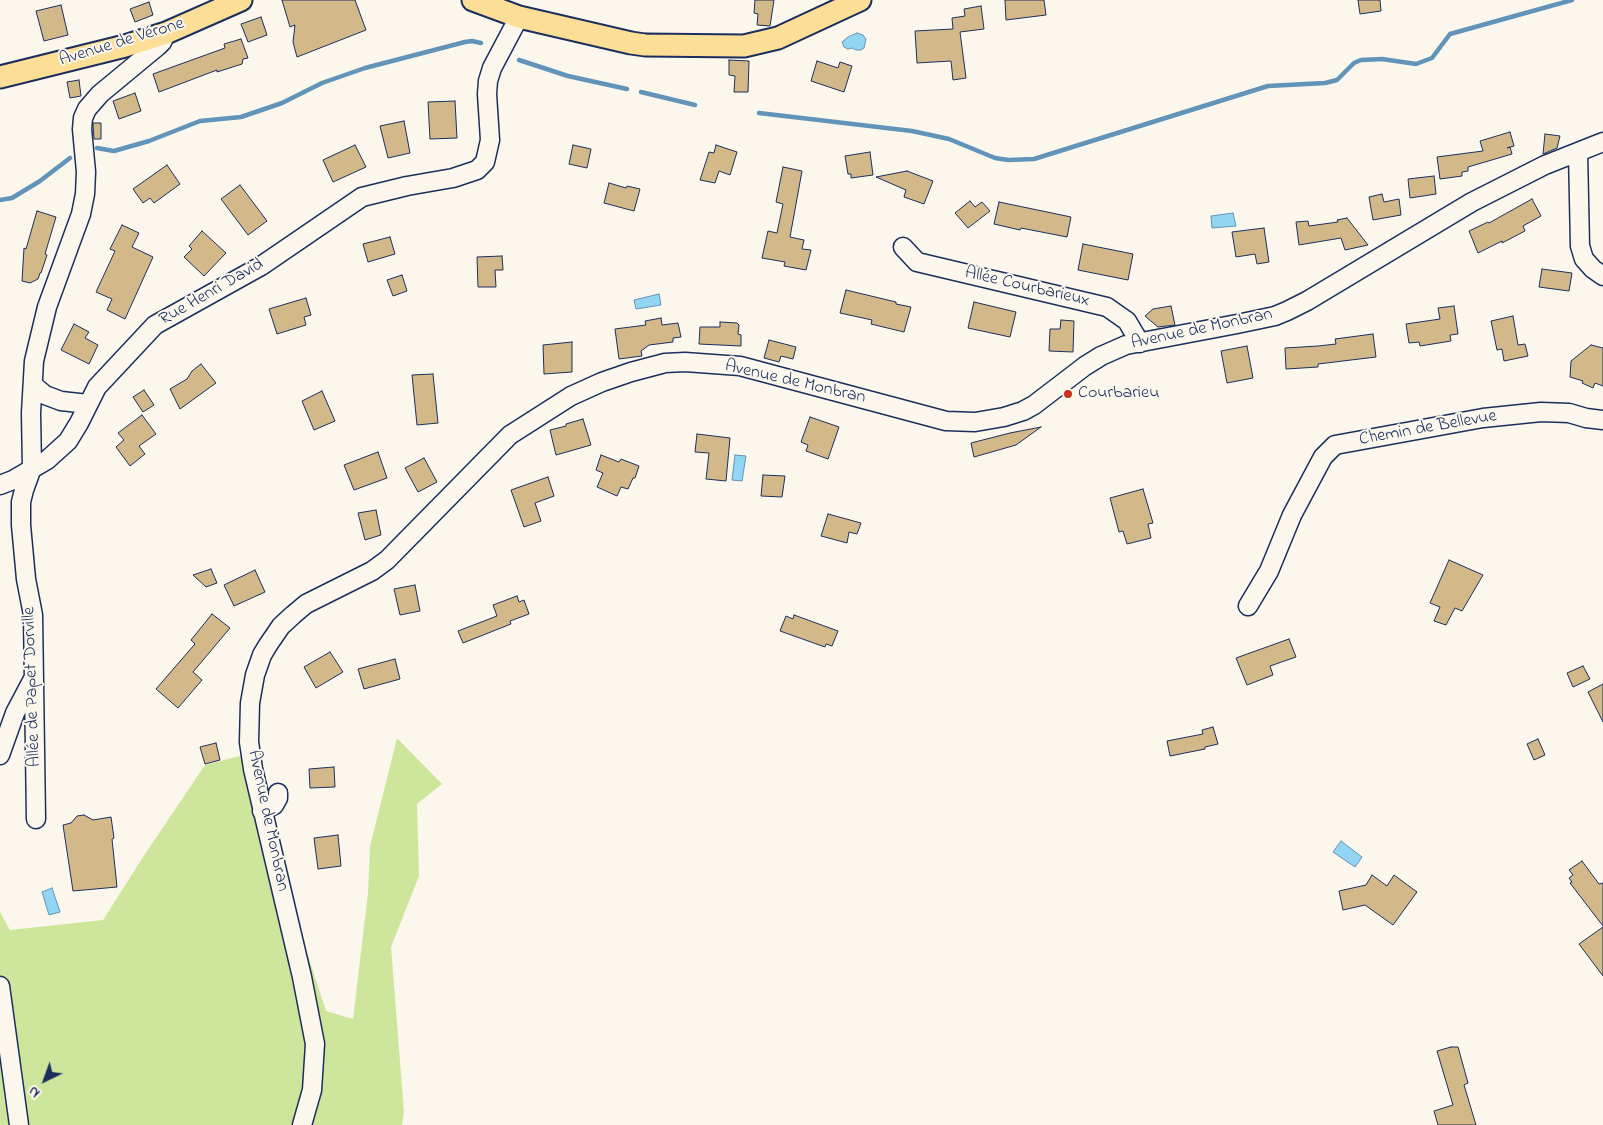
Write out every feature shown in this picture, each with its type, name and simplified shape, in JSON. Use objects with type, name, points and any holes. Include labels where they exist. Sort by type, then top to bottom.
[{"type":"main road","name":"Avenue de Vérone","points":[[0,77],[125,46],[166,33],[241,0]]},
{"type":"main road","points":[[473,0],[519,17],[631,43],[645,45],[744,46],[778,38],[860,0]]},
{"type":"street","name":"Rue Henri David","points":[[0,485],[13,480],[47,460],[68,441],[97,386],[155,325],[261,266],[362,197],[407,186],[453,178],[477,170],[485,162],[490,140],[488,81],[492,68],[519,17]]},
{"type":"street","points":[[32,468],[31,413],[34,361],[47,308],[81,214],[86,187],[83,118],[87,109],[100,94],[158,46],[166,33]]},
{"type":"street","name":"Avenue de Monbran","points":[[302,1125],[312,1090],[314,1031],[253,770],[249,742],[250,703],[255,675],[262,655],[281,626],[306,604],[372,571],[387,560],[510,435],[571,396],[602,382],[665,363],[685,362],[740,366],[946,421],[975,422],[1004,418],[1023,411],[1043,399],[1084,366],[1126,345],[1275,316],[1287,311],[1307,301],[1472,202],[1529,173],[1603,142]]},
{"type":"street","points":[[1578,152],[1580,246],[1584,259],[1603,276]]},
{"type":"street","name":"Allée Courbarieux","points":[[903,247],[917,262],[1107,307],[1127,320],[1140,342]]},
{"type":"street","points":[[33,385],[45,395],[61,401],[88,404]]},
{"type":"street","name":"Chemin de Bellevue","points":[[1248,606],[1269,572],[1292,515],[1324,457],[1335,445],[1483,418],[1541,412],[1569,413],[1603,420]]},
{"type":"street","name":"Allée de Papet Dorville","points":[[32,468],[21,502],[21,525],[26,579],[33,615],[36,819]]},
{"type":"street","points":[[0,755],[15,713],[34,676]]},
{"type":"street","points":[[262,811],[274,804],[278,798],[278,793]]},
{"type":"street","points":[[0,986],[19,1125]]},
{"type":"green space","points":[[397,738],[442,784],[417,804],[419,876],[391,947],[404,1112],[402,1125],[0,1125],[0,912],[10,930],[103,920],[205,765],[243,755],[326,1011],[353,1019],[368,893],[370,846]]},
{"type":"water","points":[[857,33],[863,35],[866,39],[864,48],[856,50],[844,47],[842,42]]},
{"type":"water","points":[[1233,213],[1236,226],[1212,228],[1211,216]]},
{"type":"water","points":[[659,294],[661,305],[636,309],[634,300]]},
{"type":"water","points":[[735,455],[746,456],[742,481],[732,480]]},
{"type":"water","points":[[1341,841],[1362,857],[1355,867],[1333,852]]},
{"type":"water","points":[[52,888],[60,912],[49,915],[42,892]]},
{"type":"building","points":[[282,0],[355,0],[366,30],[297,57],[293,42],[295,25],[290,27]]},
{"type":"building","points":[[755,0],[774,0],[770,26],[757,25],[758,14],[754,13]]},
{"type":"building","points":[[1005,0],[1044,0],[1046,15],[1006,20]]},
{"type":"building","points":[[1358,0],[1380,0],[1381,11],[1360,14]]},
{"type":"building","points":[[149,2],[153,15],[135,22],[130,9]]},
{"type":"building","points":[[61,5],[68,35],[44,41],[36,11]]},
{"type":"building","points":[[981,6],[984,29],[960,32],[966,78],[953,80],[951,61],[917,63],[915,31],[953,29],[952,18],[965,16],[964,9]]},
{"type":"building","points":[[261,17],[267,35],[248,42],[241,24]]},
{"type":"building","points":[[241,39],[248,58],[243,59],[242,64],[217,72],[217,70],[159,92],[153,74],[225,48],[224,44]]},
{"type":"building","points":[[729,60],[749,61],[748,92],[734,92],[735,76],[729,75]]},
{"type":"building","points":[[817,61],[838,68],[840,62],[852,66],[844,92],[811,81]]},
{"type":"building","points":[[79,80],[81,96],[70,98],[67,82]]},
{"type":"building","points":[[135,93],[141,111],[119,119],[113,101]]},
{"type":"building","points":[[455,101],[457,138],[430,139],[428,102]]},
{"type":"building","points":[[404,121],[410,153],[388,158],[380,126]]},
{"type":"building","points":[[93,123],[101,123],[101,139],[94,139]]},
{"type":"building","points":[[1510,132],[1514,146],[1510,147],[1512,154],[1468,167],[1468,171],[1462,172],[1462,176],[1440,179],[1437,157],[1483,151],[1480,141]]},
{"type":"building","points":[[1545,134],[1560,136],[1557,148],[1543,154]]},
{"type":"building","points":[[355,145],[366,167],[333,182],[323,160]]},
{"type":"building","points":[[573,145],[591,149],[587,168],[569,164]]},
{"type":"building","points":[[716,145],[737,152],[730,175],[719,171],[715,183],[700,180],[709,152],[714,153]]},
{"type":"building","points":[[870,152],[873,175],[851,178],[851,174],[848,174],[845,156]]},
{"type":"building","points":[[167,165],[180,184],[154,203],[150,198],[143,203],[133,189]]},
{"type":"building","points":[[783,167],[802,171],[790,237],[804,240],[802,249],[811,250],[806,270],[784,266],[785,262],[762,258],[768,231],[777,233],[783,204],[776,202]]},
{"type":"building","points":[[907,171],[933,181],[924,204],[904,197],[906,190],[876,177]]},
{"type":"building","points":[[1434,176],[1436,194],[1410,198],[1408,179]]},
{"type":"building","points":[[609,183],[626,188],[627,186],[640,189],[634,211],[604,203]]},
{"type":"building","points":[[240,185],[267,221],[248,235],[221,199]]},
{"type":"building","points":[[1382,194],[1384,202],[1399,199],[1401,215],[1373,220],[1369,197]]},
{"type":"building","points":[[1532,199],[1541,216],[1523,226],[1525,231],[1478,253],[1469,231],[1489,223]]},
{"type":"building","points":[[970,201],[975,207],[982,202],[990,211],[968,228],[955,213]]},
{"type":"building","points":[[999,202],[1071,217],[1067,237],[994,224]]},
{"type":"building","points":[[37,211],[56,217],[41,273],[38,279],[30,283],[22,281],[24,248],[26,249]]},
{"type":"building","points":[[1347,218],[1368,245],[1345,250],[1341,238],[1299,245],[1296,222],[1308,221],[1309,226],[1338,222],[1337,220]]},
{"type":"building","points":[[122,225],[139,233],[132,247],[153,257],[125,319],[107,310],[112,299],[96,292],[115,251],[110,249]]},
{"type":"building","points":[[1264,228],[1269,262],[1257,264],[1255,254],[1236,257],[1232,232]]},
{"type":"building","points":[[202,231],[226,253],[204,276],[184,257],[192,249],[189,246]]},
{"type":"building","points":[[390,237],[395,254],[368,262],[363,244]]},
{"type":"building","points":[[1083,244],[1133,254],[1128,280],[1078,270]]},
{"type":"building","points":[[502,256],[503,270],[495,270],[496,287],[478,287],[477,257]]},
{"type":"building","points":[[1542,269],[1572,273],[1569,291],[1539,287]]},
{"type":"building","points":[[402,275],[407,291],[393,296],[387,280]]},
{"type":"building","points":[[846,290],[911,307],[904,332],[871,324],[872,320],[840,313]]},
{"type":"building","points":[[306,298],[311,315],[304,317],[306,325],[277,334],[269,309]]},
{"type":"building","points":[[974,302],[1016,312],[1010,337],[968,328]]},
{"type":"building","points":[[1171,306],[1175,325],[1158,327],[1145,316],[1153,309]]},
{"type":"building","points":[[1454,306],[1458,334],[1450,335],[1451,341],[1420,346],[1419,342],[1409,343],[1406,324],[1440,319],[1438,308]]},
{"type":"building","points":[[1513,316],[1518,345],[1525,344],[1528,356],[1504,361],[1502,349],[1497,350],[1491,321]]},
{"type":"building","points":[[661,318],[662,325],[678,323],[681,337],[673,338],[673,342],[649,345],[641,351],[642,356],[619,359],[615,329],[646,325],[645,321]]},
{"type":"building","points":[[1061,320],[1074,321],[1073,352],[1049,351],[1050,329],[1060,329]]},
{"type":"building","points":[[720,322],[737,323],[739,325],[738,334],[741,335],[741,346],[699,344],[700,327],[720,327]]},
{"type":"building","points":[[74,324],[89,332],[85,338],[98,345],[89,364],[61,350]]},
{"type":"building","points":[[1373,334],[1376,357],[1318,364],[1318,367],[1286,369],[1285,348],[1336,344],[1335,339]]},
{"type":"building","points":[[769,340],[796,347],[793,359],[781,356],[779,362],[764,358]]},
{"type":"building","points":[[572,342],[572,372],[544,374],[543,345]]},
{"type":"building","points":[[1591,345],[1603,348],[1603,386],[1595,383],[1593,388],[1582,383],[1583,381],[1570,377],[1571,361]]},
{"type":"building","points":[[1247,346],[1253,378],[1227,383],[1221,351]]},
{"type":"building","points":[[201,364],[216,383],[180,409],[170,389],[187,379],[192,371]]},
{"type":"building","points":[[433,374],[438,423],[417,425],[412,375]]},
{"type":"building","points":[[144,390],[154,405],[143,412],[133,397]]},
{"type":"building","points":[[322,391],[335,421],[314,430],[302,401]]},
{"type":"building","points":[[142,415],[156,434],[139,446],[145,454],[130,466],[116,447],[124,440],[118,433]]},
{"type":"building","points":[[810,417],[839,427],[828,459],[806,451],[808,445],[801,442]]},
{"type":"building","points":[[583,419],[591,445],[556,455],[550,430]]},
{"type":"building","points":[[1041,427],[1016,445],[974,457],[971,443]]},
{"type":"building","points":[[697,434],[730,438],[726,481],[706,479],[709,453],[695,452]]},
{"type":"building","points":[[378,452],[387,478],[354,490],[344,465]]},
{"type":"building","points":[[601,455],[619,462],[621,459],[639,466],[635,478],[633,478],[628,489],[621,487],[617,496],[597,487],[603,473],[596,470]]},
{"type":"building","points":[[424,458],[437,482],[418,492],[405,468]]},
{"type":"building","points":[[763,475],[785,476],[782,497],[761,496]]},
{"type":"building","points":[[548,477],[554,496],[535,503],[541,521],[524,527],[511,490]]},
{"type":"building","points":[[1143,489],[1153,523],[1148,524],[1151,538],[1127,544],[1123,531],[1119,532],[1110,498]]},
{"type":"building","points":[[376,510],[381,535],[365,540],[358,513]]},
{"type":"building","points":[[828,514],[861,523],[857,534],[849,532],[847,543],[821,536]]},
{"type":"building","points":[[1449,560],[1483,575],[1462,611],[1455,608],[1446,625],[1434,621],[1440,607],[1430,603]]},
{"type":"building","points":[[211,569],[217,583],[206,587],[193,575]]},
{"type":"building","points":[[255,570],[265,592],[234,606],[224,585]]},
{"type":"building","points":[[415,585],[420,611],[400,615],[394,589]]},
{"type":"building","points":[[517,596],[519,602],[524,600],[529,614],[510,621],[511,624],[463,643],[458,631],[497,616],[493,605]]},
{"type":"building","points":[[212,614],[230,628],[193,672],[202,680],[178,708],[156,689],[195,644],[191,640]]},
{"type":"building","points":[[794,615],[838,631],[832,646],[826,644],[825,647],[780,631],[786,616],[793,619]]},
{"type":"building","points":[[1289,639],[1296,657],[1270,666],[1273,675],[1247,685],[1236,658]]},
{"type":"building","points":[[330,652],[343,672],[316,688],[304,667]]},
{"type":"building","points":[[395,659],[400,679],[364,689],[358,669]]},
{"type":"building","points":[[1583,666],[1590,679],[1573,687],[1567,673]]},
{"type":"building","points":[[1603,684],[1603,722],[1588,692]]},
{"type":"building","points":[[1213,727],[1218,744],[1205,747],[1205,749],[1170,756],[1167,741],[1203,734],[1202,730]]},
{"type":"building","points":[[1538,739],[1545,755],[1534,760],[1527,744]]},
{"type":"building","points":[[216,743],[220,760],[205,764],[200,747]]},
{"type":"building","points":[[334,767],[335,787],[310,788],[309,769]]},
{"type":"building","points":[[84,815],[93,820],[111,817],[117,887],[73,891],[63,825],[71,823],[77,816]]},
{"type":"building","points":[[338,835],[341,866],[318,869],[314,838]]},
{"type":"building","points":[[1582,861],[1599,884],[1603,883],[1603,926],[1570,883],[1572,882],[1569,878],[1573,875],[1569,870]]},
{"type":"building","points":[[1372,875],[1387,886],[1394,875],[1417,892],[1393,925],[1365,905],[1343,910],[1339,891],[1366,885]]},
{"type":"building","points":[[1603,927],[1603,976],[1579,944]]},
{"type":"building","points":[[1458,1047],[1468,1083],[1464,1085],[1476,1125],[1438,1125],[1434,1111],[1453,1105],[1437,1051]]},
{"type":"waterway","points":[[759,113],[912,131],[949,139],[995,158],[1008,160],[1034,159],[1268,86],[1325,83],[1337,80],[1354,63],[1361,60],[1382,59],[1416,64],[1432,58],[1450,34],[1572,0]]},
{"type":"waterway","points":[[97,148],[114,151],[149,141],[200,121],[241,117],[282,103],[322,83],[365,68],[465,42],[481,43]]},
{"type":"waterway","points":[[519,60],[568,76],[627,89]]},
{"type":"waterway","points":[[641,92],[695,105]]},
{"type":"waterway","points":[[0,200],[12,198],[40,181],[70,158]]},
{"type":"place","name":"Courbarieu","points":[[1068,394]]}]
